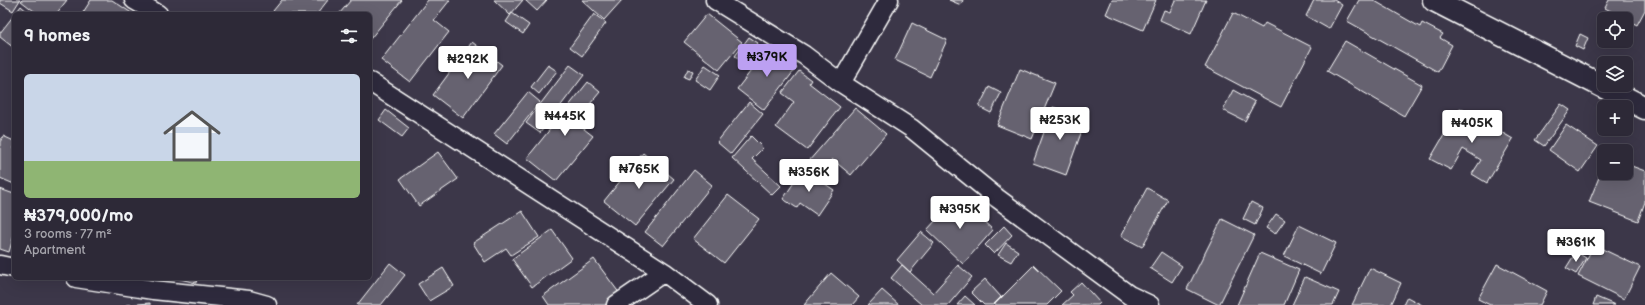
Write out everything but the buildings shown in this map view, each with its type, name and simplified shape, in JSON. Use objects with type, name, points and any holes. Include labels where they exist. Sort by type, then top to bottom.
[{"type":"main road","points":[[1434,0],[1645,108]]},
{"type":"street","points":[[134,0],[155,12]]},
{"type":"street","points":[[715,0],[804,55],[842,83],[911,128],[997,198],[1129,295],[1150,305]]},
{"type":"street","points":[[842,83],[889,0]]},
{"type":"street","points":[[372,83],[664,272],[708,305]]},
{"type":"street","points":[[0,265],[12,268]]},
{"type":"street","points":[[616,305],[664,272]]},
{"type":"street","points":[[89,280],[153,290],[249,300],[267,305]]}]
